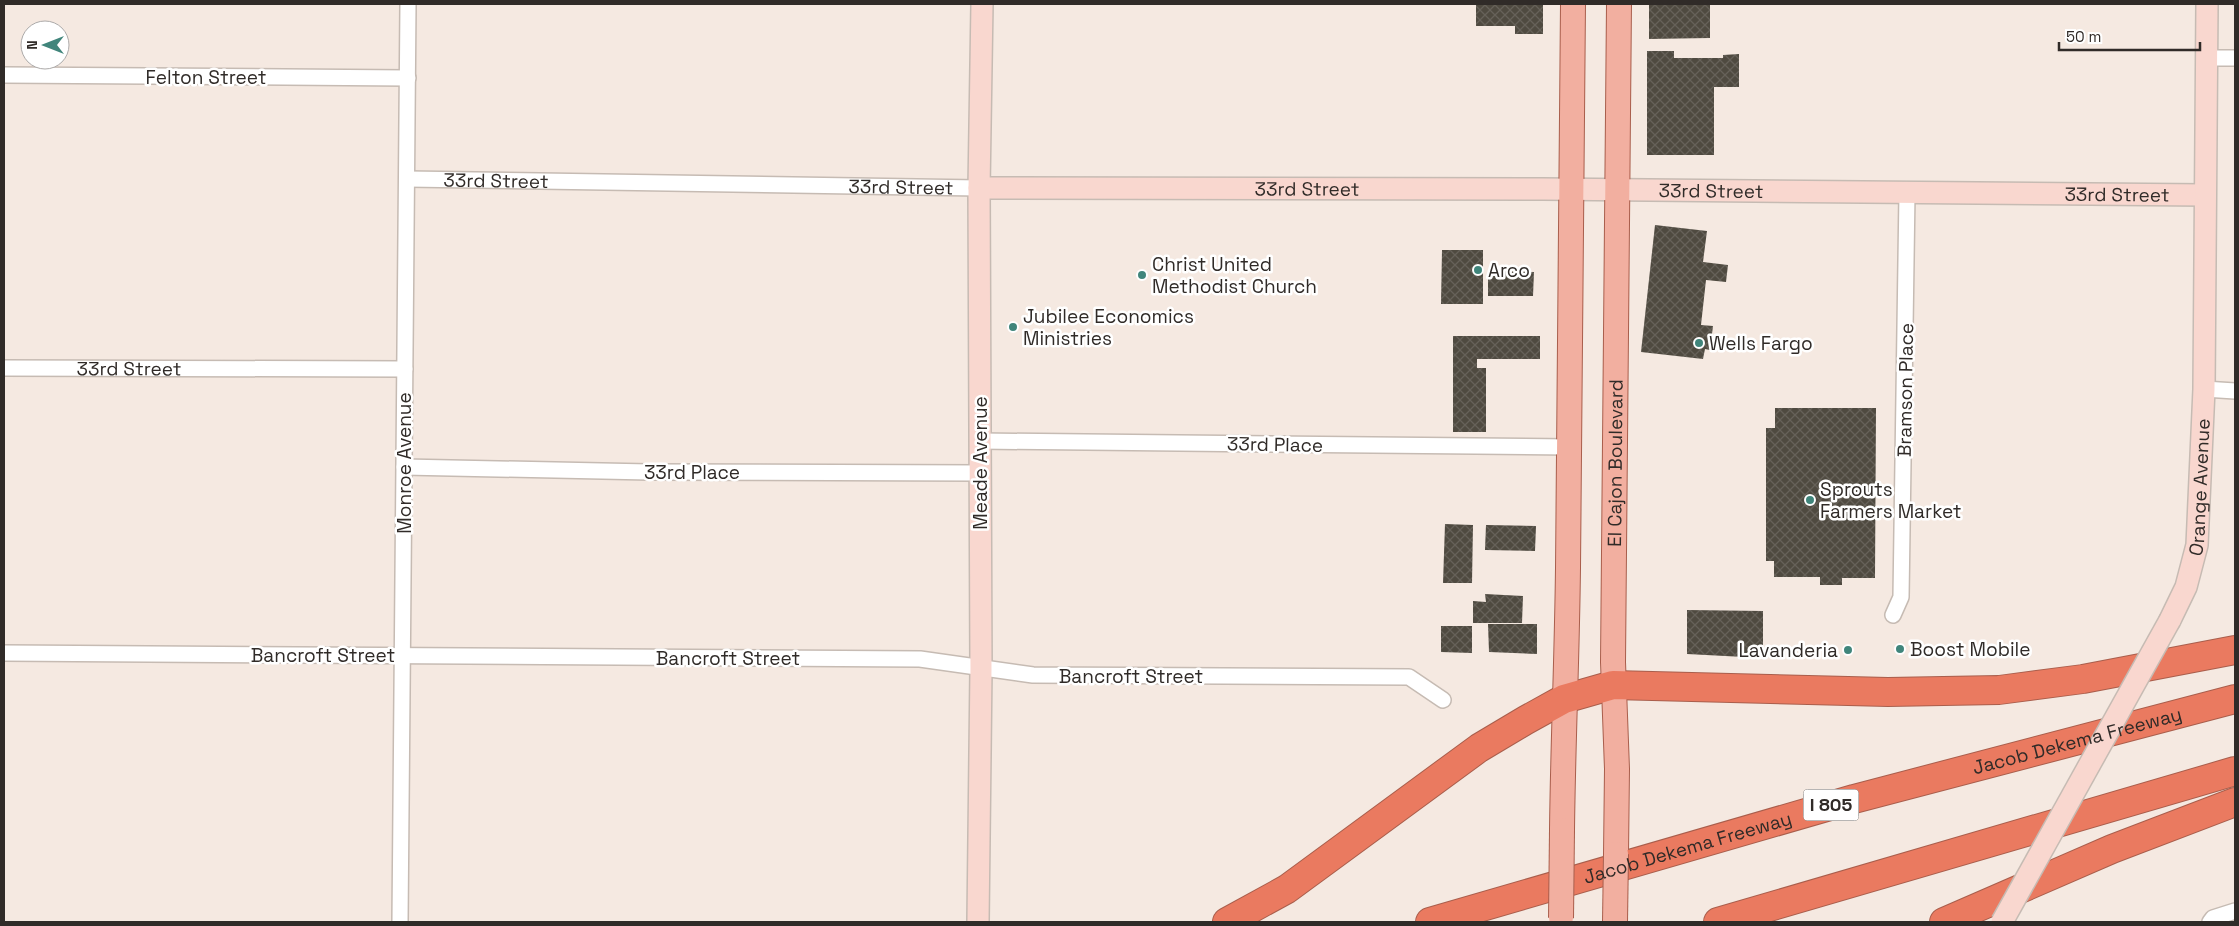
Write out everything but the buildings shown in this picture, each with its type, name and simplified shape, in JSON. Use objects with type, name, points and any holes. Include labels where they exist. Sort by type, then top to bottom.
[{"type":"highway","points":[[1227,922],[1287,888],[1480,748],[1564,699],[1613,685],[1888,692],[1999,690],[2083,679],[2235,650]]},
{"type":"highway","name":"Jacob Dekema Freeway","points":[[1430,922],[1854,799],[2235,699]]},
{"type":"highway","points":[[1718,922],[2235,771]]},
{"type":"highway","points":[[1944,922],[2112,849],[2235,802]]},
{"type":"main road","points":[[1561,922],[1570,447],[1573,4]]},
{"type":"main road","name":"El Cajon Boulevard","points":[[1614,922],[1616,728],[1613,685],[1619,4]]},
{"type":"street","name":"Monroe Avenue","points":[[400,922],[408,4]]},
{"type":"street","name":"Meade Avenue","points":[[978,922],[981,669],[979,188],[982,4]]},
{"type":"street","name":"Orange Avenue","points":[[2002,922],[2170,620],[2186,586],[2197,545],[2204,389],[2207,4]]},
{"type":"street","points":[[2206,58],[2235,58]]},
{"type":"street","name":"Felton Street","points":[[4,75],[408,78]]},
{"type":"street","name":"33rd Street","points":[[407,179],[979,188],[1617,190],[2205,195]]},
{"type":"street","name":"Bramson Place","points":[[1893,615],[1902,597],[1908,193]]},
{"type":"street","name":"33rd Street","points":[[4,368],[405,369]]},
{"type":"street","points":[[2204,389],[2235,390]]},
{"type":"street","name":"33rd Place","points":[[980,441],[1570,447]]},
{"type":"street","name":"33rd Place","points":[[404,467],[659,472],[980,473]]},
{"type":"street","name":"Bancroft Street","points":[[4,653],[920,659],[1033,675],[1409,677],[1443,700]]},
{"type":"street","points":[[2210,922],[2212,918],[2235,911]]},
{"type":"place","name":"Arco","points":[[1478,270]]},
{"type":"place","name":"Christ United Methodist Church","points":[[1142,275]]},
{"type":"place","name":"Jubilee Economics Ministries","points":[[1013,327]]},
{"type":"place","name":"Wells Fargo","points":[[1699,343]]},
{"type":"place","name":"Sprouts Farmers Market","points":[[1810,500]]},
{"type":"place","name":"Boost Mobile","points":[[1900,649]]},
{"type":"place","name":"Lavanderia","points":[[1848,650]]}]
